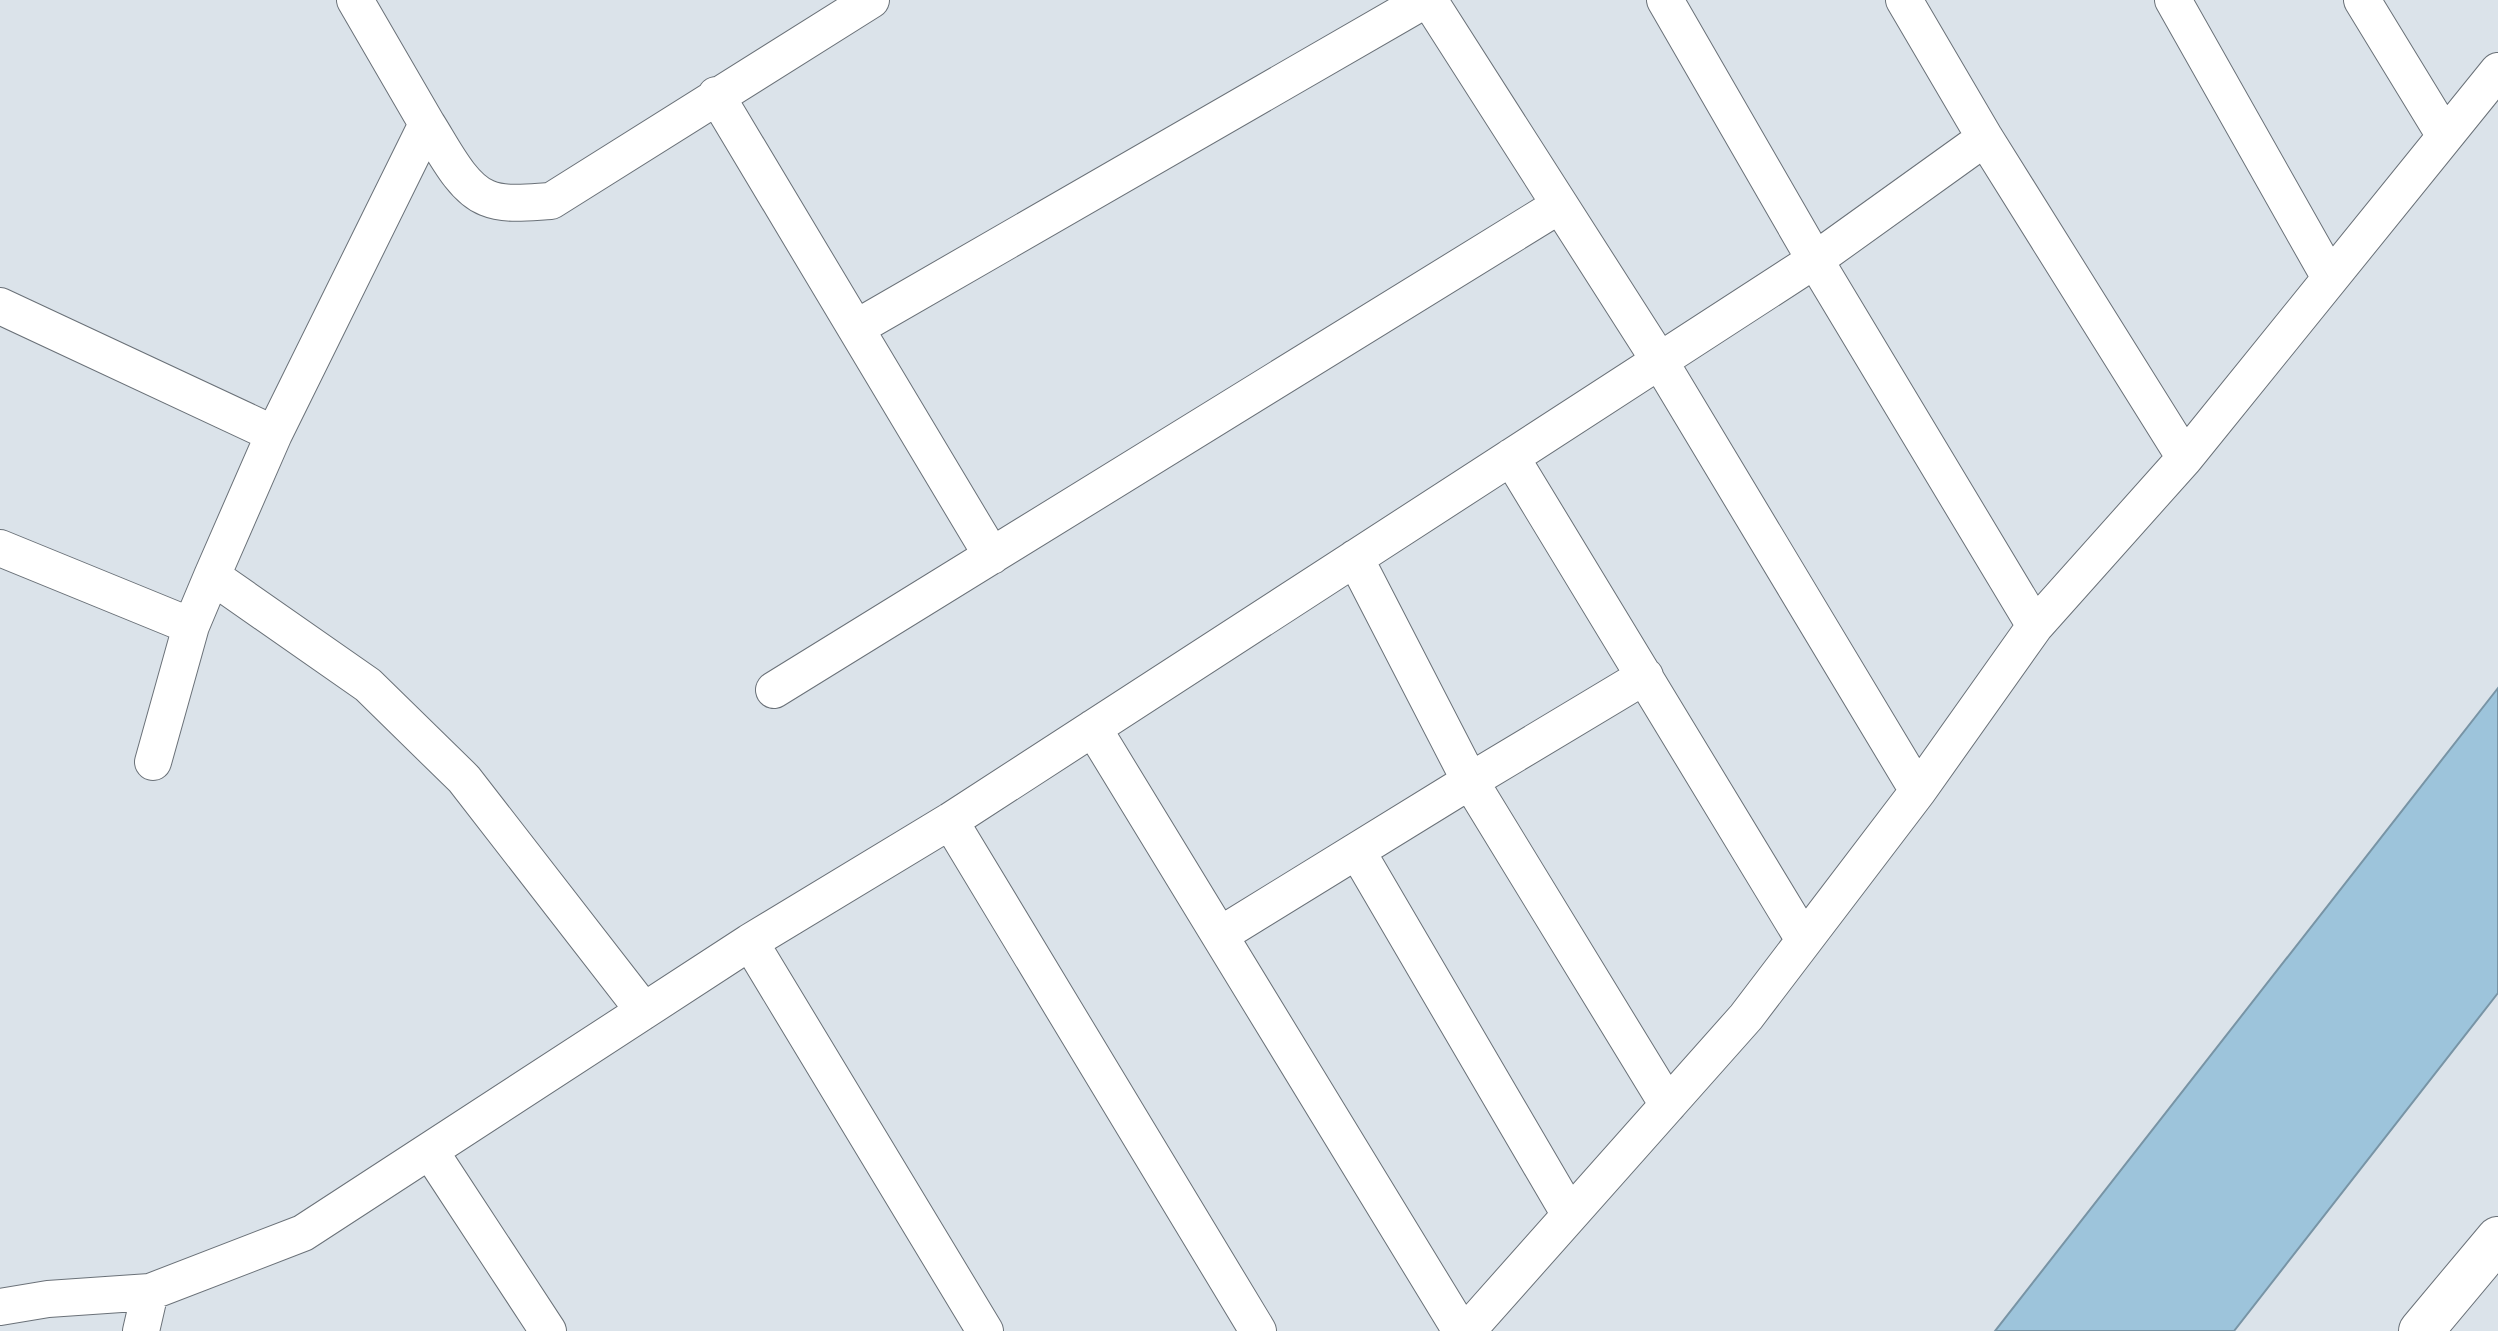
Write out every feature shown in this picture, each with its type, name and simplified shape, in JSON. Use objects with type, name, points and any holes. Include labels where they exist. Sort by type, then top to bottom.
[{"type":"street","points":[[355,0],[465,183],[487,198],[518,203],[551,201],[871,0]]},
{"type":"street","points":[[856,328],[1427,0],[1659,360],[1918,791]]},
{"type":"street","points":[[1665,0],[1815,260],[2035,626]]},
{"type":"street","points":[[1904,0],[1985,138],[2185,458]]},
{"type":"street","points":[[2173,0],[2330,278]]},
{"type":"street","points":[[2362,0],[2445,136]]},
{"type":"street","points":[[1093,728],[1464,1331],[1746,1017],[1918,791],[2035,626],[2185,458],[2498,71]]},
{"type":"street","points":[[716,95],[992,556]]},
{"type":"street","points":[[153,762],[191,626],[212,576],[274,434],[427,124]]},
{"type":"street","points":[[0,1307],[48,1299],[150,1292],[303,1233],[750,942],[950,821],[1815,260],[1985,138]]},
{"type":"street","points":[[774,690],[1560,205]]},
{"type":"street","points":[[0,306],[274,434]]},
{"type":"street","points":[[1511,457],[1804,940]]},
{"type":"street","points":[[0,548],[191,626]]},
{"type":"street","points":[[1355,558],[1470,781],[1668,1105]]},
{"type":"street","points":[[212,576],[368,685],[464,779],[644,1011]]},
{"type":"street","points":[[1220,935],[1645,676]]},
{"type":"street","points":[[950,821],[1258,1331]]},
{"type":"street","points":[[1357,851],[1570,1215]]},
{"type":"street","points":[[750,942],[979,1329]]},
{"type":"street","points":[[430,1151],[548,1331]]},
{"type":"street","points":[[2421,1331],[2498,1239]]},
{"type":"street","points":[[141,1331],[150,1292]]},
{"type":"water","points":[[2498,688],[2498,993],[2234,1331],[1995,1331]]}]
